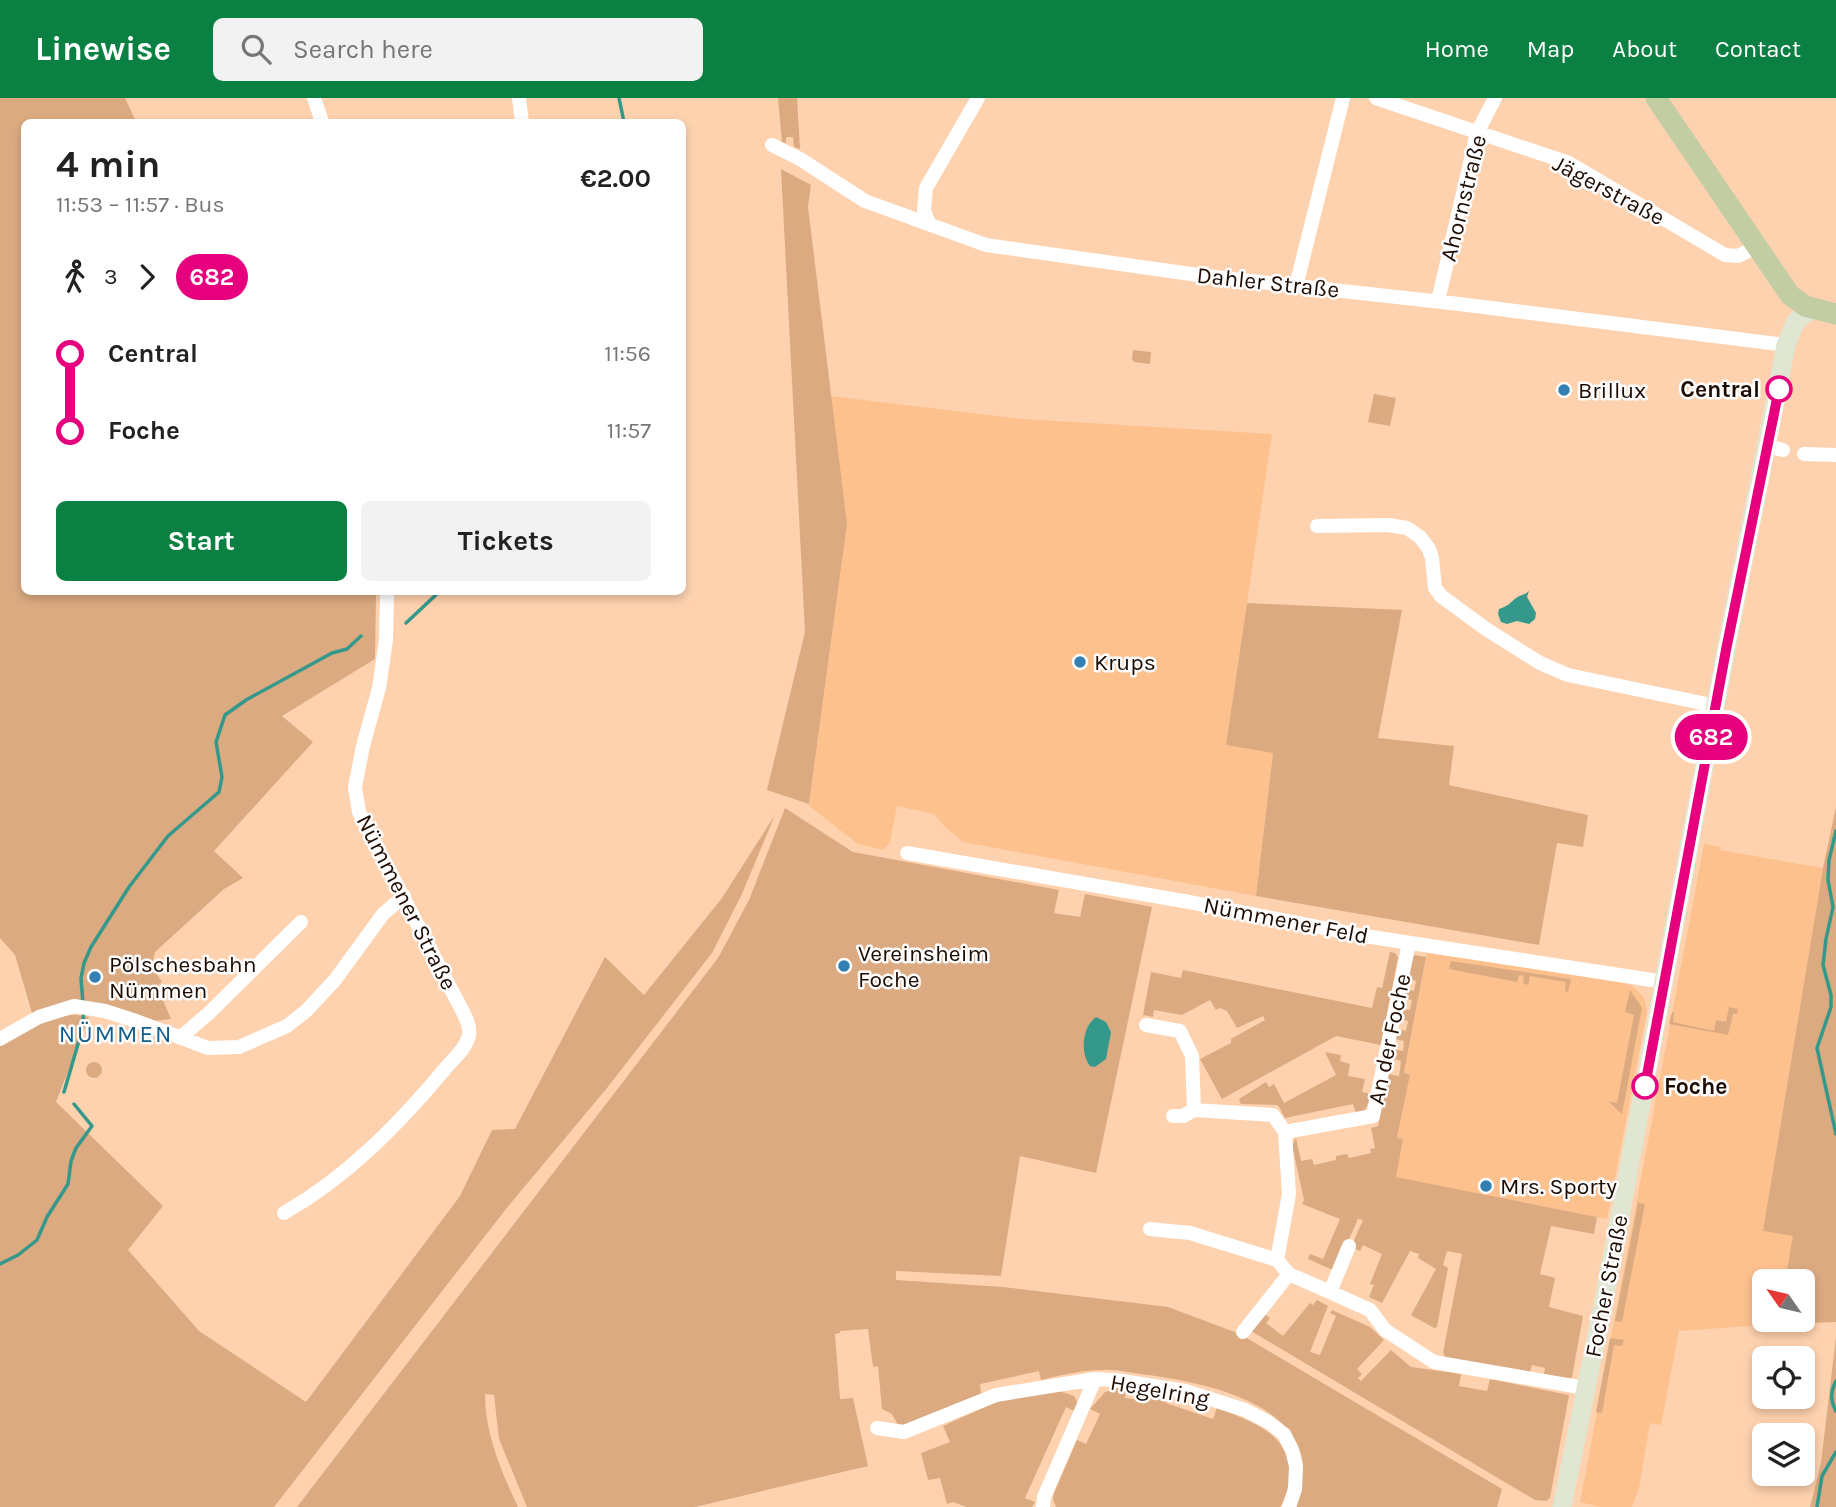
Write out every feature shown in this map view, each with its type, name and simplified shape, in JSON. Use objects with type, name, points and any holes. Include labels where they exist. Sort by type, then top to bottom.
[{"type":"main road","points":[[1657,98],[1782,286],[1797,301],[1812,309],[1836,314]]},
{"type":"main road","points":[[1782,286],[1794,292],[1836,303]]},
{"type":"main road","name":"Focher Straße","points":[[1562,1507],[1607,1285],[1716,706],[1775,448],[1788,340],[1787,300],[1782,286]]},
{"type":"main road","points":[[1788,340],[1796,321],[1812,309],[1836,303]]},
{"type":"street","points":[[314,98],[321,119]]},
{"type":"street","points":[[519,98],[522,119]]},
{"type":"street","points":[[929,224],[924,210],[926,188],[978,98]]},
{"type":"street","points":[[1296,286],[1343,98]]},
{"type":"street","name":"Jägerstraße","points":[[1376,98],[1569,163],[1726,255],[1738,256],[1756,247]]},
{"type":"street","name":"Ahornstraße","points":[[1438,302],[1477,134],[1495,98]]},
{"type":"street","name":"Dahler Straße","points":[[772,145],[800,159],[865,201],[986,245],[1296,286],[1788,340]]},
{"type":"street","points":[[1804,454],[1836,455]]},
{"type":"street","points":[[1317,526],[1388,525],[1407,528],[1420,537],[1429,549],[1435,588],[1441,596],[1486,629],[1540,663],[1568,675],[1716,706]]},
{"type":"street","name":"Nümmener Straße","points":[[284,1213],[340,1174],[372,1147],[429,1088],[465,1045],[469,1036],[467,1021],[359,812],[355,788],[379,688],[386,640],[387,595]]},
{"type":"street","name":"Nümmener Feld","points":[[907,853],[1409,943],[1665,982]]},
{"type":"street","points":[[0,1040],[39,1017],[80,1007],[181,1037],[208,1048],[227,1049],[263,1038],[287,1026],[320,997],[383,914],[404,896]]},
{"type":"street","points":[[181,1037],[301,922]]},
{"type":"street","name":"An der Foche","points":[[1284,1132],[1373,1116],[1409,943]]},
{"type":"street","points":[[1146,1025],[1180,1031],[1192,1056],[1194,1110]]},
{"type":"street","points":[[1173,1116],[1183,1116],[1194,1110],[1273,1115],[1284,1132],[1289,1194],[1277,1260]]},
{"type":"street","points":[[1150,1229],[1190,1233],[1277,1260],[1289,1274],[1370,1310],[1385,1330],[1434,1362],[1585,1388]]},
{"type":"street","points":[[1330,1292],[1349,1246]]},
{"type":"street","points":[[1243,1332],[1289,1274]]},
{"type":"street","points":[[1043,1507],[1044,1497],[1095,1379]]},
{"type":"street","name":"Hegelring","points":[[877,1428],[904,1432],[996,1395],[1095,1379],[1185,1391],[1245,1410],[1268,1422],[1283,1434],[1292,1450],[1296,1478],[1289,1507]]},
{"type":"shaded area","points":[[0,98],[125,98],[135,119],[21,119],[21,595],[376,595],[375,659],[282,716],[313,742],[214,851],[243,878],[224,889],[155,952],[152,966],[162,982],[157,986],[171,1019],[154,1021],[111,1008],[32,1013],[15,955],[0,938]]},
{"type":"shaded area","points":[[778,98],[797,98],[800,149],[794,147],[793,137],[786,137],[786,143],[782,142]]},
{"type":"shaded area","points":[[781,169],[811,185],[808,207],[847,524],[809,804],[767,790],[805,632]]},
{"type":"shaded area","points":[[1133,350],[1151,352],[1150,364],[1134,362]]},
{"type":"shaded area","points":[[1374,394],[1396,398],[1390,426],[1368,422]]},
{"type":"shaded area","points":[[830,396],[1023,419],[1272,434],[1226,745],[1273,752],[1256,896],[963,842],[934,814],[897,806],[890,842],[883,850],[858,844],[809,806],[847,524]]},
{"type":"shaded area","points":[[1247,603],[1402,610],[1378,738],[1454,746],[1449,785],[1588,815],[1583,847],[1557,843],[1539,945],[1256,896],[1273,753],[1226,745]]},
{"type":"shaded area","points":[[1836,807],[1836,1322],[1815,1323],[1815,1269],[1787,1269],[1793,1236],[1763,1231],[1823,868]]},
{"type":"shaded area","points":[[785,808],[853,852],[1059,890],[1054,913],[1080,917],[1085,894],[1152,907],[1096,1173],[1020,1156],[1001,1276],[896,1271],[896,1280],[1003,1287],[1168,1307],[1240,1334],[1502,1489],[1497,1507],[1296,1507],[1302,1474],[1301,1454],[1291,1434],[1276,1418],[1234,1395],[1162,1377],[1096,1370],[1041,1380],[1039,1371],[980,1384],[981,1394],[898,1425],[892,1414],[882,1409],[878,1366],[873,1367],[868,1329],[840,1331],[835,1334],[840,1399],[853,1398],[868,1466],[695,1507],[527,1507],[499,1439],[494,1395],[485,1394],[491,1438],[518,1507],[297,1507],[718,958],[749,900]]},
{"type":"shaded area","points":[[775,815],[741,896],[712,953],[607,1088],[506,1209],[274,1507],[0,1507],[0,1046],[31,1027],[53,1018],[65,1015],[89,1017],[56,1102],[163,1206],[128,1250],[199,1331],[306,1402],[460,1196],[492,1130],[515,1129],[605,957],[644,995],[722,898]]},
{"type":"shaded area","points":[[1704,844],[1721,847],[1720,850],[1823,868],[1763,1231],[1794,1236],[1787,1269],[1752,1269],[1752,1326],[1679,1331],[1661,1425],[1650,1423],[1639,1488],[1632,1507],[1600,1507],[1580,1502]]},
{"type":"shaded area","points":[[1390,952],[1395,953],[1398,958],[1381,1045],[1336,1036],[1222,1099],[1200,1059],[1231,1043],[1231,1039],[1265,1020],[1263,1016],[1237,1028],[1227,1011],[1220,1008],[1216,1010],[1210,1000],[1182,1015],[1154,1010],[1153,1017],[1143,1015],[1151,972],[1181,978],[1183,970],[1372,1008],[1377,987],[1382,988]]},
{"type":"shaded area","points":[[1427,953],[1620,982],[1632,986],[1644,997],[1647,1012],[1607,1219],[1389,1178],[1410,1075],[1404,1074]]},
{"type":"shaded area","points":[[1415,955],[1426,957],[1404,1073],[1410,1075],[1397,1138],[1403,1139],[1396,1177],[1597,1217],[1594,1234],[1551,1226],[1540,1274],[1555,1278],[1549,1307],[1583,1316],[1572,1377],[1567,1381],[1543,1378],[1545,1368],[1532,1365],[1529,1375],[1446,1359],[1443,1353],[1462,1254],[1447,1251],[1443,1265],[1448,1268],[1437,1327],[1434,1328],[1411,1315],[1436,1269],[1418,1258],[1419,1254],[1410,1251],[1382,1303],[1369,1297],[1374,1285],[1370,1284],[1382,1254],[1363,1245],[1360,1251],[1351,1247],[1363,1220],[1358,1219],[1335,1271],[1308,1259],[1310,1254],[1323,1259],[1340,1219],[1302,1204],[1304,1200],[1292,1145],[1296,1138],[1301,1161],[1312,1159],[1314,1165],[1336,1160],[1336,1156],[1347,1154],[1349,1158],[1371,1153],[1370,1149],[1375,1148],[1371,1128],[1378,1126],[1388,1074],[1399,1076],[1401,1061],[1391,1058],[1393,1049],[1403,1051],[1404,1041],[1395,1039],[1397,1029],[1406,1031],[1408,1021],[1399,1019],[1401,1009],[1410,1010],[1412,1000],[1403,998],[1405,989],[1414,991],[1416,981],[1407,978],[1410,960]]},
{"type":"shaded area","points":[[1451,961],[1571,979],[1568,992],[1565,991],[1566,982],[1530,976],[1528,985],[1523,983],[1524,976],[1519,975],[1517,982],[1449,969]]},
{"type":"shaded area","points":[[1630,990],[1642,1008],[1622,1114],[1608,1101],[1617,1103],[1634,1015],[1625,1012]]},
{"type":"shaded area","points":[[1729,1007],[1738,1009],[1737,1014],[1733,1014],[1728,1035],[1669,1024],[1672,1012],[1673,1022],[1714,1031],[1716,1020],[1726,1022]]},
{"type":"shaded area","points":[[1325,1052],[1341,1055],[1340,1061],[1350,1064],[1348,1076],[1365,1079],[1362,1092],[1372,1094],[1365,1110],[1356,1113],[1353,1104],[1285,1118],[1278,1105],[1241,1104],[1239,1099],[1266,1082],[1269,1087],[1274,1084],[1284,1103],[1336,1075]]},
{"type":"shaded area","points":[[94,1062],[100,1064],[100,1076],[94,1078],[88,1076],[86,1070],[88,1064]]},
{"type":"shaded area","points":[[1638,1203],[1645,1204],[1622,1322],[1615,1321]]},
{"type":"shaded area","points":[[1317,1300],[1328,1306],[1310,1352],[1320,1355],[1336,1316],[1330,1313],[1332,1310],[1370,1327],[1384,1340],[1357,1369],[1362,1374],[1358,1378],[1361,1381],[1391,1350],[1411,1367],[1461,1374],[1459,1386],[1487,1391],[1490,1379],[1569,1395],[1550,1498],[1546,1501],[1535,1500],[1251,1331],[1264,1314],[1270,1318],[1266,1323],[1283,1336],[1310,1303],[1313,1305]]},
{"type":"shaded area","points":[[1836,1337],[1836,1507],[1810,1507],[1821,1463]]},
{"type":"shaded area","points":[[1610,1338],[1624,1340],[1622,1346],[1614,1345],[1602,1413],[1596,1412]]},
{"type":"shaded area","points":[[1126,1388],[1125,1398],[1149,1401],[1151,1391],[1167,1392],[1166,1403],[1213,1419],[1217,1407],[1268,1432],[1283,1448],[1290,1467],[1289,1487],[1280,1507],[1056,1507],[1054,1493],[1077,1440],[1086,1444],[1100,1414],[1090,1409],[1105,1392]]},
{"type":"shaded area","points":[[1060,1391],[1074,1396],[1078,1403],[1074,1411],[1066,1407],[1025,1498],[1035,1502],[1032,1507],[966,1507],[953,1502],[947,1504],[940,1478],[928,1480],[921,1453],[950,1442],[943,1426],[1005,1398]]},
{"type":"water","points":[[1529,591],[1527,597],[1536,613],[1535,619],[1529,624],[1517,621],[1507,624],[1501,622],[1499,609]]},
{"type":"water","points":[[1096,1017],[1106,1022],[1111,1032],[1106,1059],[1095,1067],[1090,1066],[1087,1061],[1084,1040],[1091,1021]]},
{"type":"waterway","points":[[619,98],[623,119]]},
{"type":"waterway","points":[[406,623],[436,595]]},
{"type":"waterway","points":[[83,1004],[81,978],[84,963],[91,947],[129,887],[168,836],[219,792],[222,777],[216,742],[225,715],[246,700],[332,653],[347,649],[361,636]]},
{"type":"waterway","points":[[1836,831],[1829,860],[1828,880],[1833,907],[1823,965],[1831,995],[1831,1007],[1817,1048],[1836,1134]]},
{"type":"waterway","points":[[64,1092],[81,1034],[84,1011]]},
{"type":"waterway","points":[[0,1264],[18,1255],[37,1240],[47,1217],[68,1184],[76,1148],[92,1126],[74,1104]]},
{"type":"waterway","points":[[1836,1381],[1832,1396],[1836,1411]]},
{"type":"waterway","points":[[1817,1507],[1822,1476],[1836,1452]]},
{"type":"bus line","name":"682","points":[[1645,1086],[1726,650],[1779,389]]},
{"type":"place","name":"Central","points":[[1779,389]]},
{"type":"place","name":"Brillux","points":[[1564,390]]},
{"type":"place","name":"Krups","points":[[1080,662]]},
{"type":"place","name":"Vereinsheim Foche","points":[[844,966]]},
{"type":"place","name":"Pölschesbahn Nümmen","points":[[95,977]]},
{"type":"place","name":"Foche","points":[[1645,1086]]},
{"type":"place","name":"Mrs. Sporty","points":[[1486,1186]]},
{"type":"district","name":"NÜMMEN","points":[[116,1034]]}]
